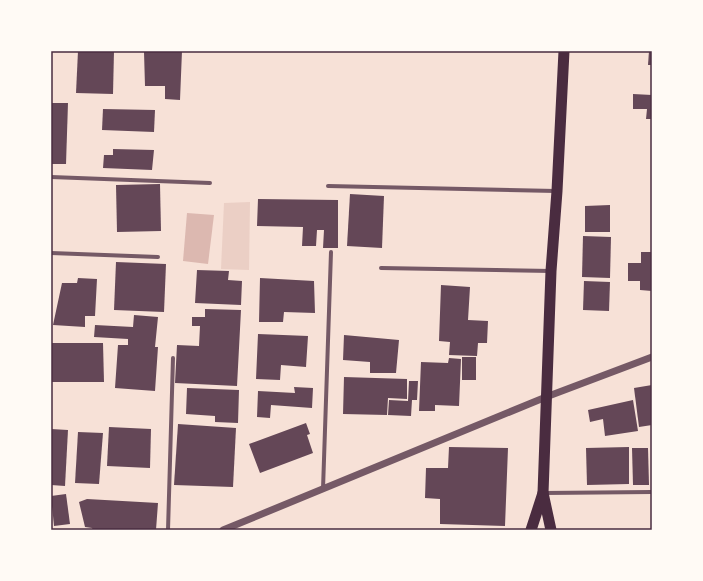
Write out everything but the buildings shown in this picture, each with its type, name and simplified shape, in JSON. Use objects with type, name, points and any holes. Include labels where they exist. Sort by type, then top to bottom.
[{"type":"highway","points":[[551,530],[543,493],[551,272],[557,191],[564,51]]},
{"type":"highway","points":[[531,530],[543,493]]},
{"type":"street","points":[[51,177],[210,183]]},
{"type":"street","points":[[328,186],[557,191]]},
{"type":"street","points":[[322,490],[331,252]]},
{"type":"street","points":[[51,253],[158,257]]},
{"type":"street","points":[[380,268],[551,272]]},
{"type":"street","points":[[223,530],[546,397],[652,357]]},
{"type":"street","points":[[168,530],[173,358]]},
{"type":"street","points":[[543,493],[652,492]]},
{"type":"shaded area","points":[[250,202],[249,270],[221,269],[224,203]]},
{"type":"shaded area","points":[[187,213],[214,215],[208,264],[183,261]]}]
